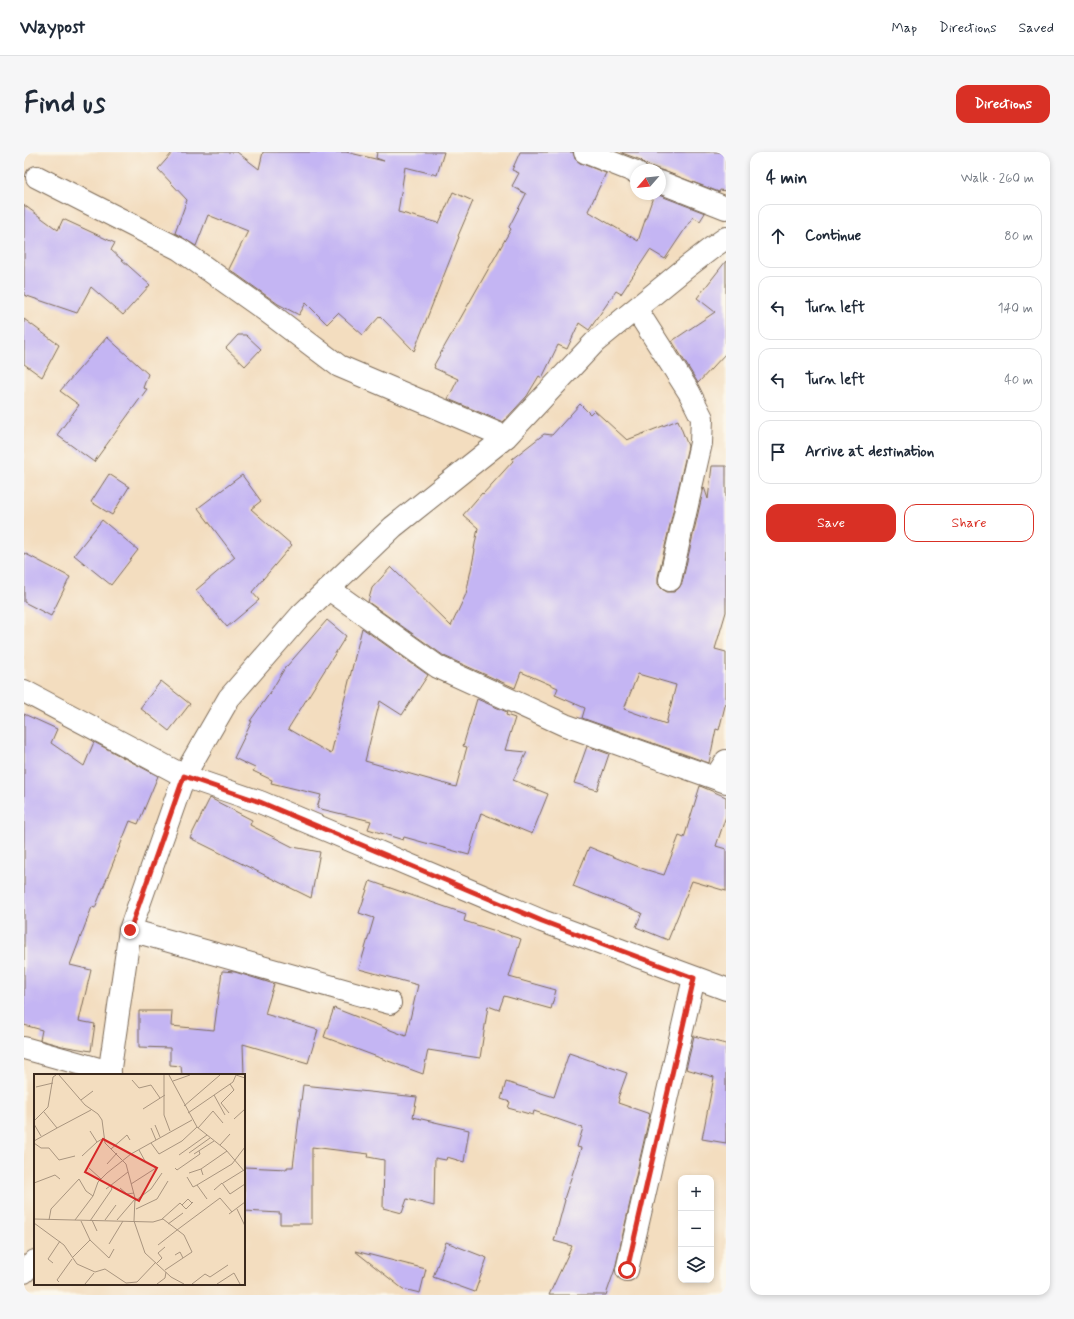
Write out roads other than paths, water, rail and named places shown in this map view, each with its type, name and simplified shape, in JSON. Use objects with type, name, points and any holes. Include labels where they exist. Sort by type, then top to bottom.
[{"type":"street","points":[[585,152],[630,170]]},
{"type":"street","points":[[37,177],[179,249],[265,310],[339,366],[506,437]]},
{"type":"street","points":[[666,184],[726,208]]},
{"type":"street","points":[[24,1048],[109,1074],[130,930],[184,776],[230,698],[301,615],[393,527],[506,437],[596,342],[636,309],[722,247]]},
{"type":"street","points":[[636,309],[689,392],[702,418],[701,443],[670,580]]},
{"type":"street","points":[[329,589],[438,667],[565,725],[722,774]]},
{"type":"street","points":[[24,691],[184,776],[260,802],[542,921],[726,990]]},
{"type":"street","points":[[130,930],[390,1003]]},
{"type":"street","points":[[627,1270],[694,978]]},
{"type":"street","points":[[24,1272],[34,1262]]}]
